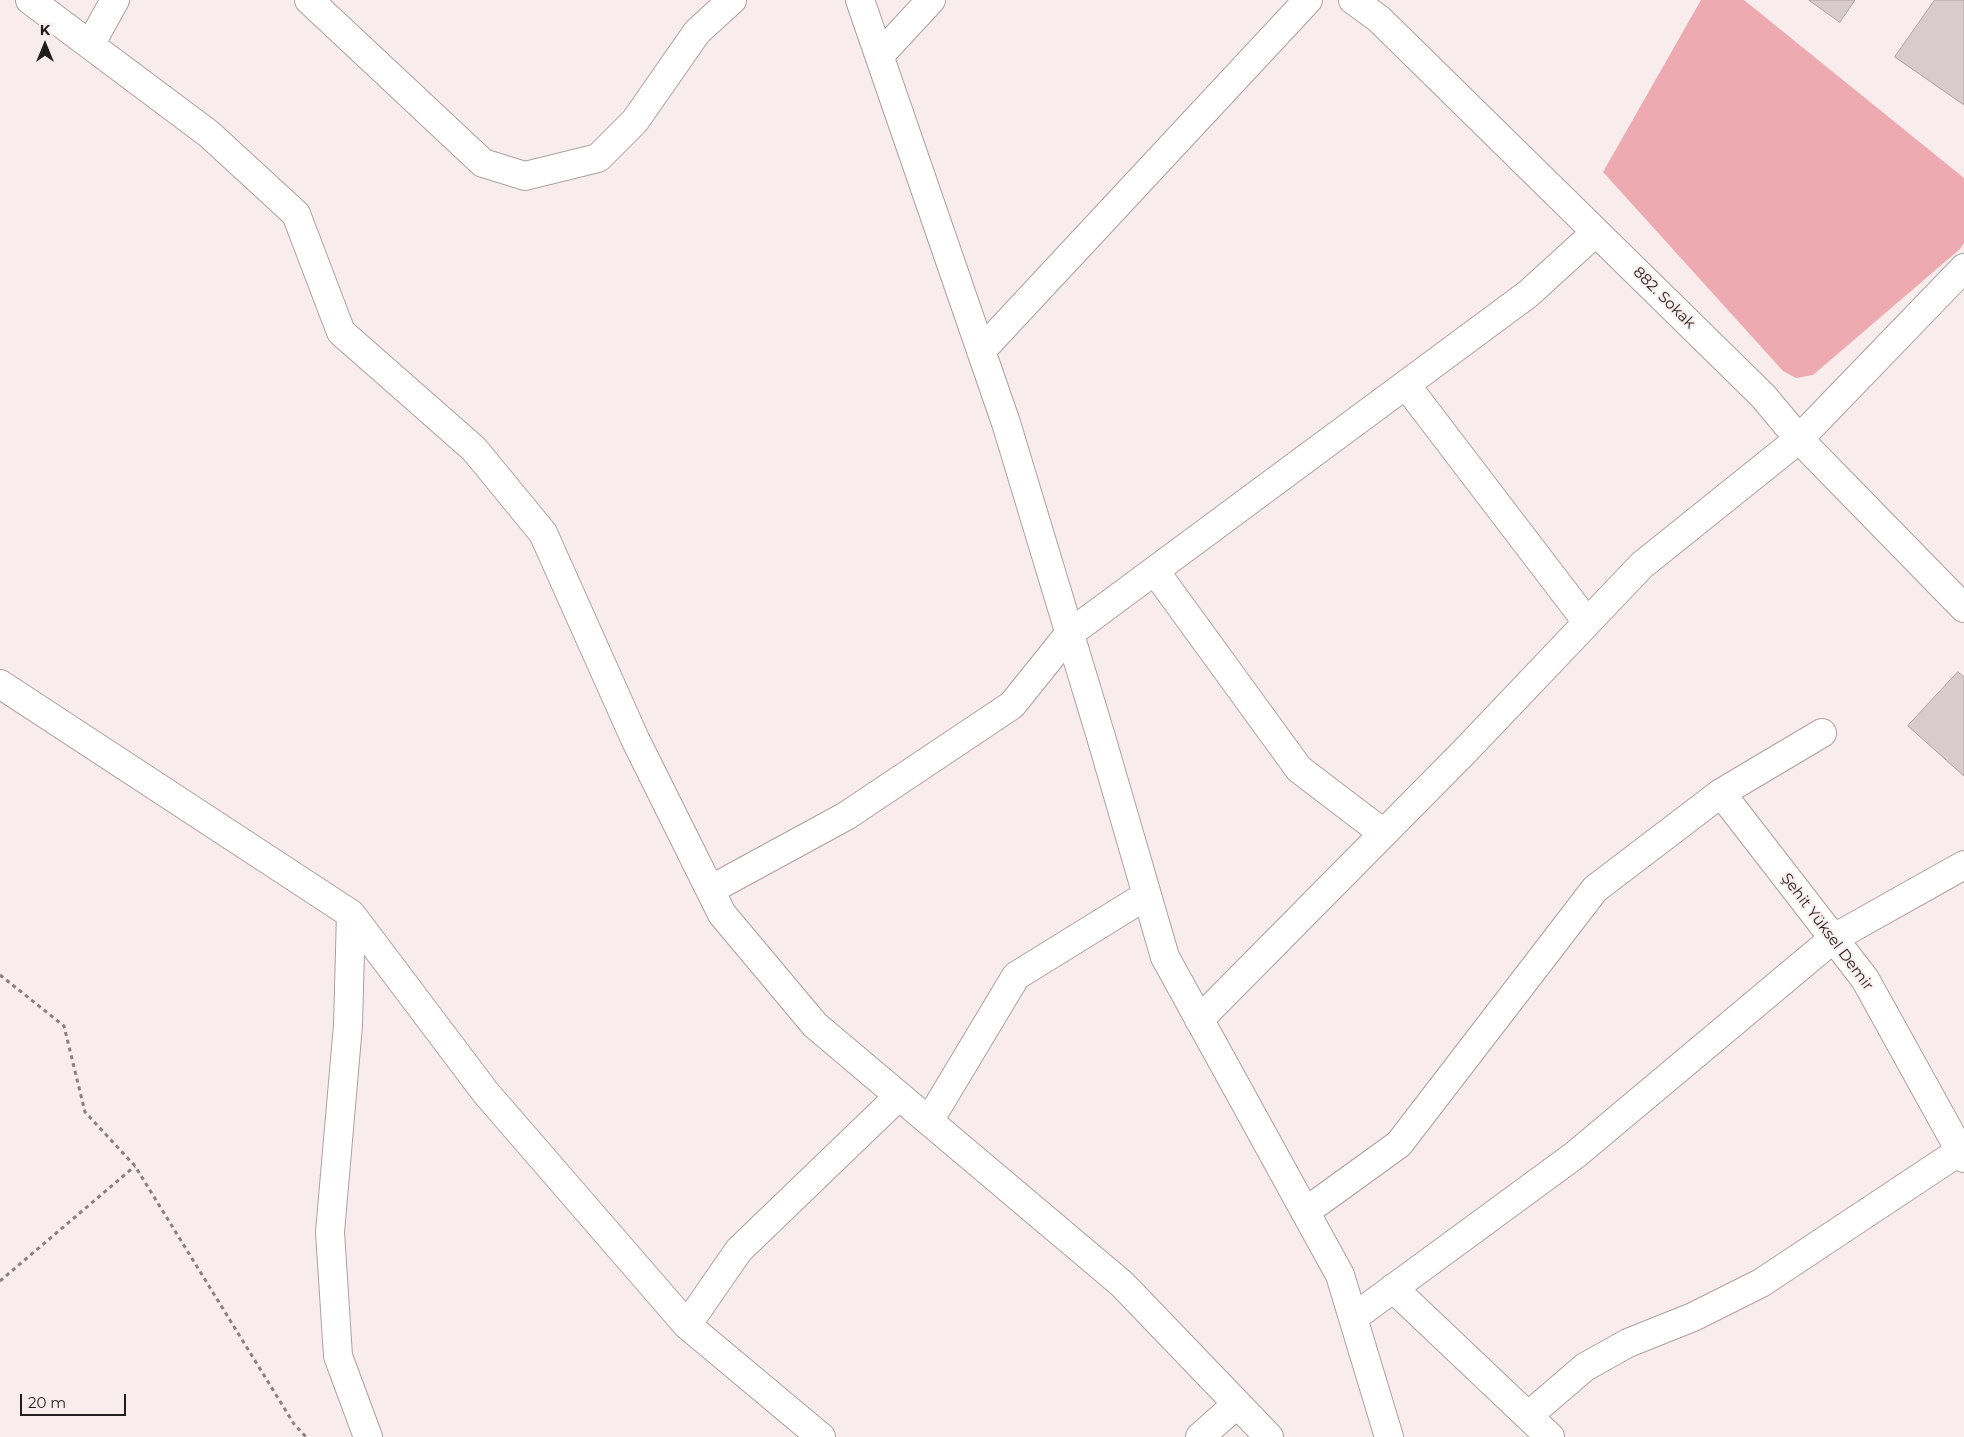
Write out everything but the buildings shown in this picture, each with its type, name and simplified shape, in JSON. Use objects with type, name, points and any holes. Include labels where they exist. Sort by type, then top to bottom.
[{"type":"street","points":[[30,0],[209,134],[296,214],[341,332],[474,449],[542,533],[635,739],[722,914],[815,1025],[1122,1284],[1269,1437]]},
{"type":"street","points":[[90,45],[115,0]]},
{"type":"street","points":[[309,0],[483,163],[525,176],[598,158],[635,121],[697,32],[732,0]]},
{"type":"street","points":[[860,0],[1006,422],[1165,958],[1340,1275],[1389,1437]]},
{"type":"street","points":[[880,55],[931,0]]},
{"type":"street","points":[[981,351],[1308,0]]},
{"type":"street","name":"882. Sokak","points":[[1353,0],[1379,19],[1763,396],[1799,438],[1964,608]]},
{"type":"street","points":[[710,890],[846,816],[1012,705],[1070,634],[1528,294],[1596,232]]},
{"type":"street","points":[[1200,1020],[1464,751],[1642,566],[1799,438],[1964,268]]},
{"type":"street","points":[[1406,385],[1587,622]]},
{"type":"street","points":[[1155,571],[1299,769],[1383,833]]},
{"type":"street","points":[[0,684],[351,914],[486,1093],[687,1324],[821,1437]]},
{"type":"street","points":[[1305,1212],[1399,1144],[1595,889],[1721,793],[1822,733]]},
{"type":"street","name":"Şehit Yüksel Demir","points":[[1721,793],[1865,979],[1962,1155]]},
{"type":"street","points":[[1353,1318],[1575,1155],[1834,938],[1964,865]]},
{"type":"street","points":[[929,1121],[1016,976],[1146,895]]},
{"type":"street","points":[[351,914],[348,1025],[330,1232],[338,1356],[368,1437]]},
{"type":"street","points":[[687,1324],[739,1250],[899,1096]]},
{"type":"street","points":[[1528,1416],[1585,1367],[1628,1343],[1693,1317],[1761,1283],[1962,1155]]},
{"type":"street","points":[[1393,1288],[1550,1437]]},
{"type":"street","points":[[1200,1437],[1237,1404]]},
{"type":"path","points":[[0,975],[64,1026],[86,1112],[135,1166],[294,1424],[306,1437]]},
{"type":"path","points":[[0,1280],[135,1166]]},
{"type":"shaded area","points":[[1701,0],[1744,0],[1964,178],[1964,243],[1960,249],[1813,375],[1796,378],[1783,371],[1603,172]]}]
